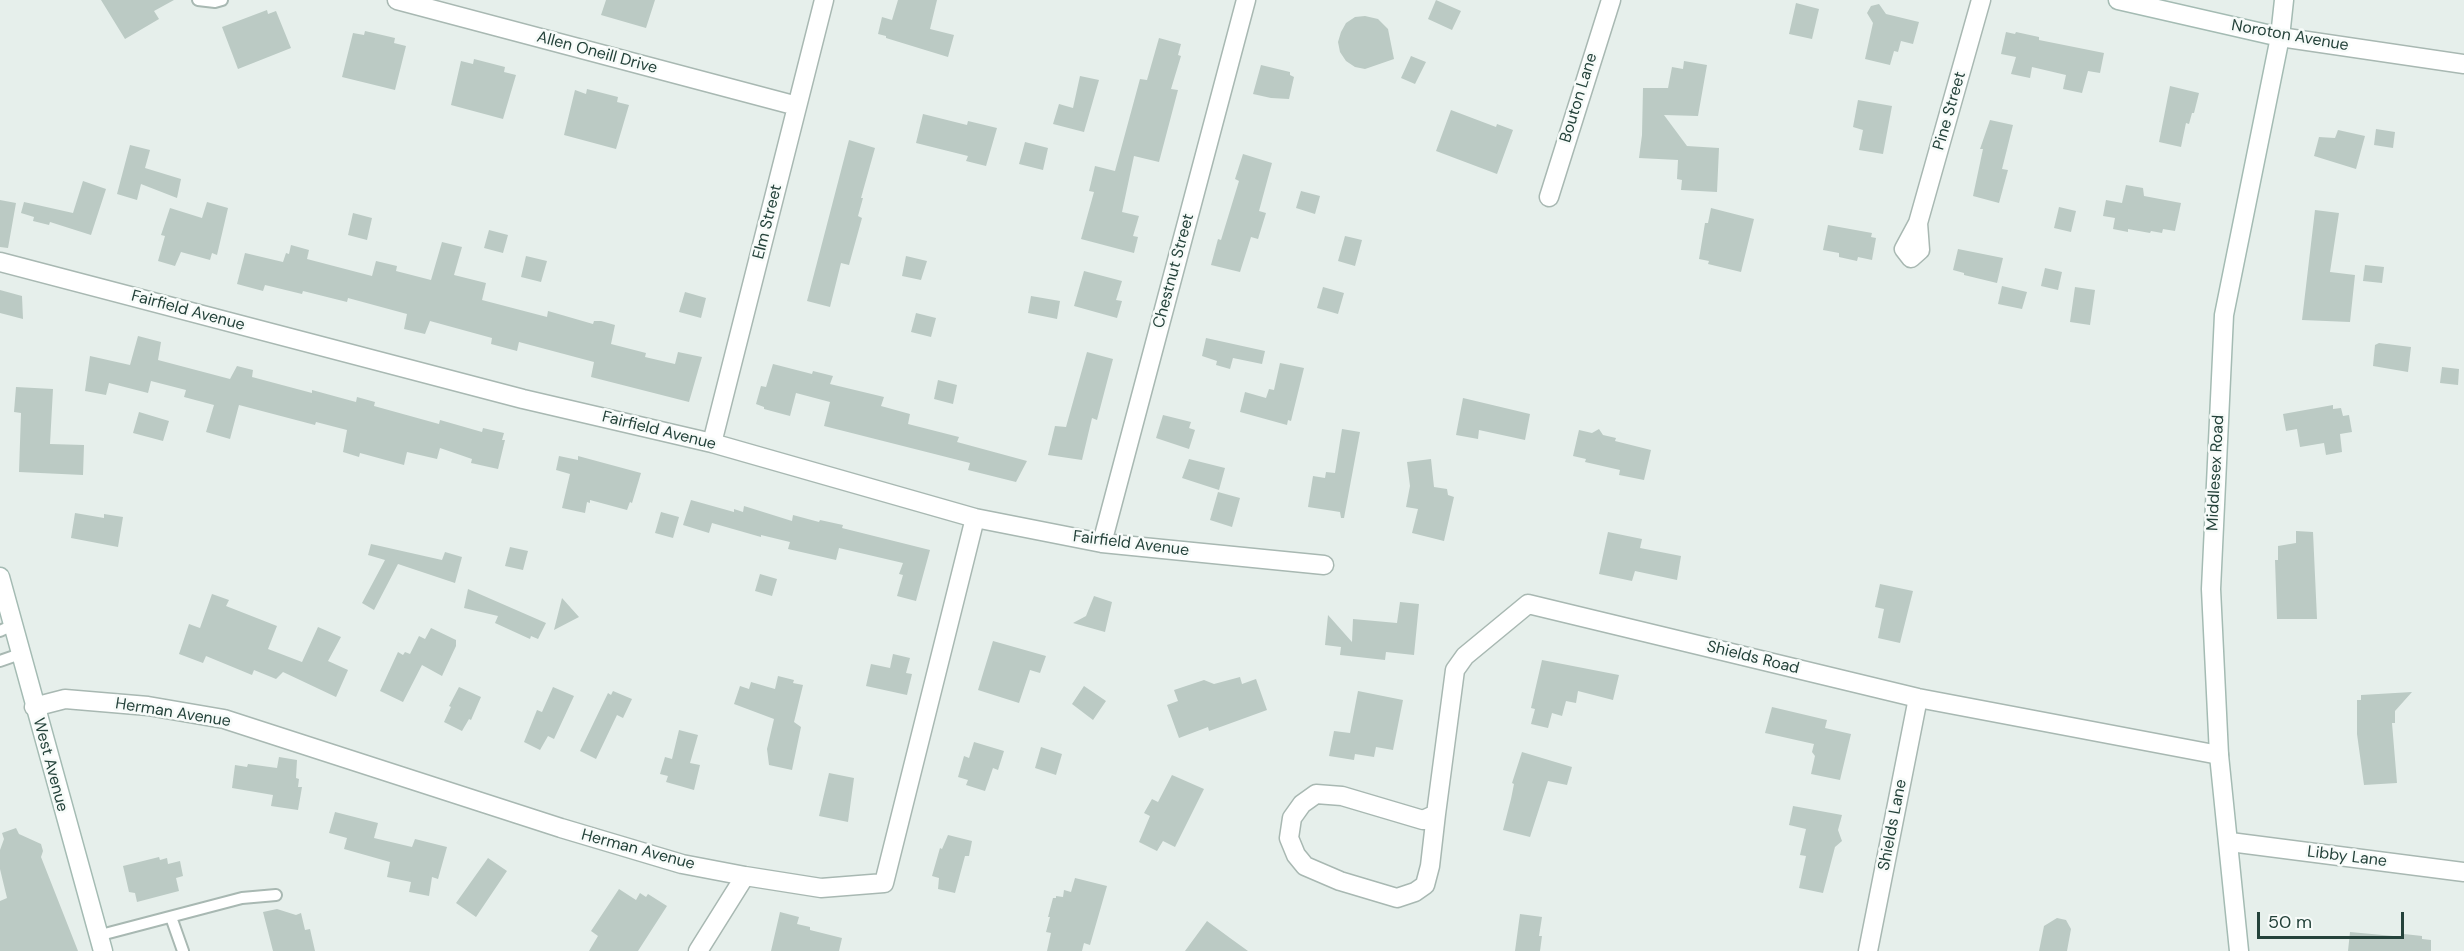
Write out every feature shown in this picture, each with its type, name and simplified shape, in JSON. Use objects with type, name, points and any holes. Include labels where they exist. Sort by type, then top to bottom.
[{"type":"street","name":"Allen Oneill Drive","points":[[397,0],[446,6],[797,106]]},
{"type":"street","name":"Elm Street","points":[[712,443],[824,0]]},
{"type":"street","name":"Chestnut Street","points":[[1102,543],[1246,0]]},
{"type":"street","name":"Bouton Lane","points":[[1549,197],[1611,0]]},
{"type":"street","name":"Pine Street","points":[[1918,223],[1981,0]]},
{"type":"street","name":"Noroton Avenue","points":[[2118,0],[2280,37],[2464,64]]},
{"type":"street","name":"Middlesex Road","points":[[2239,951],[2230,842],[2219,755],[2211,590],[2224,315],[2280,37],[2284,0]]},
{"type":"street","name":"Fairfield Avenue","points":[[0,262],[511,396],[712,443],[975,518],[1102,543],[1324,565]]},
{"type":"street","name":"Herman Avenue","points":[[34,707],[65,699],[148,706],[224,719],[561,828],[682,864],[821,888],[884,883],[975,518]]},
{"type":"street","name":"West Avenue","points":[[0,577],[6,628],[20,654],[100,944]]},
{"type":"street","name":"Shields Road","points":[[1436,814],[1423,820],[1342,796],[1316,794],[1302,804],[1292,818],[1289,838],[1296,855],[1305,866],[1340,881],[1397,898],[1415,892],[1425,885],[1430,866],[1455,670],[1465,656],[1528,604],[1918,698],[2219,755]]},
{"type":"street","name":"Shields Lane","points":[[1868,951],[1918,698]]},
{"type":"street","name":"Libby Lane","points":[[2230,842],[2464,872]]},
{"type":"street","points":[[698,951],[745,876]]},
{"type":"lane","points":[[198,0],[215,2],[222,0]]},
{"type":"lane","points":[[0,661],[20,654]]},
{"type":"lane","points":[[100,944],[171,917],[242,897],[276,895]]},
{"type":"lane","points":[[171,917],[183,951]]},
{"type":"building","points":[[101,0],[174,0],[154,11],[159,19],[125,39]]},
{"type":"building","points":[[606,0],[655,0],[646,28],[601,15]]},
{"type":"building","points":[[898,0],[937,0],[930,29],[954,35],[948,57],[878,34],[882,17],[892,20]]},
{"type":"building","points":[[1436,0],[1461,11],[1452,30],[1428,19]]},
{"type":"building","points":[[1796,3],[1819,9],[1812,39],[1789,34]]},
{"type":"building","points":[[1879,4],[1886,14],[1919,22],[1913,44],[1901,41],[1898,52],[1894,51],[1890,65],[1865,59],[1873,23],[1867,13],[1871,6]]},
{"type":"building","points":[[267,10],[268,14],[276,11],[291,48],[238,69],[222,27]]},
{"type":"building","points":[[1365,16],[1378,19],[1388,29],[1394,59],[1365,69],[1355,67],[1346,61],[1340,52],[1338,42],[1346,23],[1355,17]]},
{"type":"building","points":[[365,31],[395,38],[394,43],[406,46],[395,90],[342,77],[353,33],[364,35]]},
{"type":"building","points":[[2006,32],[2015,34],[2016,32],[2039,37],[2039,40],[2104,53],[2100,73],[2088,71],[2082,93],[2063,89],[2066,75],[2032,67],[2030,78],[2011,74],[2016,57],[2001,54]]},
{"type":"building","points":[[1159,38],[1181,44],[1178,55],[1181,56],[1171,89],[1178,90],[1159,162],[1134,156],[1122,212],[1139,216],[1133,236],[1138,237],[1134,253],[1081,239],[1094,192],[1089,191],[1095,166],[1115,171],[1140,79],[1147,80]]},
{"type":"building","points":[[1411,56],[1426,62],[1415,84],[1401,78]]},
{"type":"building","points":[[474,59],[505,67],[504,72],[516,75],[503,119],[451,105],[461,61],[473,64]]},
{"type":"building","points":[[1684,61],[1707,65],[1698,116],[1664,115],[1687,146],[1719,148],[1717,192],[1681,190],[1682,180],[1677,179],[1678,160],[1639,158],[1643,88],[1668,88],[1672,67],[1683,69]]},
{"type":"building","points":[[1261,65],[1290,72],[1290,75],[1294,77],[1289,99],[1253,94]]},
{"type":"building","points":[[1080,76],[1099,80],[1084,132],[1053,124],[1059,104],[1073,108]]},
{"type":"building","points":[[2170,86],[2199,93],[2194,113],[2192,113],[2189,124],[2186,123],[2181,147],[2159,142]]},
{"type":"building","points":[[587,89],[618,97],[617,102],[629,105],[616,149],[564,135],[575,90],[586,94]]},
{"type":"building","points":[[1858,100],[1892,106],[1883,154],[1859,150],[1863,130],[1853,127]]},
{"type":"building","points":[[1451,110],[1496,127],[1497,124],[1513,130],[1497,174],[1436,151]]},
{"type":"building","points":[[923,114],[967,125],[968,121],[997,128],[986,166],[966,161],[968,156],[916,143]]},
{"type":"building","points":[[1990,120],[2013,125],[2002,169],[2008,170],[1999,203],[1973,196],[1983,149],[1980,149]]},
{"type":"building","points":[[2376,129],[2395,132],[2393,148],[2374,145]]},
{"type":"building","points":[[2338,130],[2365,136],[2356,169],[2314,156],[2319,137],[2335,138]]},
{"type":"building","points":[[849,140],[875,148],[861,198],[863,198],[858,216],[862,218],[849,265],[841,263],[830,307],[807,301]]},
{"type":"building","points":[[1025,142],[1048,148],[1043,170],[1019,164]]},
{"type":"building","points":[[130,145],[150,150],[145,168],[181,179],[177,198],[141,184],[137,200],[117,194]]},
{"type":"building","points":[[1243,154],[1272,163],[1259,211],[1266,213],[1258,239],[1251,237],[1240,272],[1211,265],[1239,181],[1235,179]]},
{"type":"building","points":[[83,181],[106,189],[91,235],[50,222],[49,225],[33,221],[34,217],[21,213],[24,202],[73,213]]},
{"type":"building","points":[[2126,185],[2143,188],[2144,196],[2181,203],[2175,231],[2163,229],[2162,233],[2151,231],[2150,233],[2113,229],[2115,218],[2103,216],[2106,200],[2122,203]]},
{"type":"building","points":[[1301,191],[1320,196],[1315,214],[1296,208]]},
{"type":"building","points":[[0,200],[16,203],[8,248],[0,247]]},
{"type":"building","points":[[207,202],[228,208],[217,255],[212,253],[210,260],[181,252],[175,266],[158,261],[165,236],[161,235],[170,208],[202,218]]},
{"type":"building","points":[[2059,207],[2076,211],[2071,232],[2054,228]]},
{"type":"building","points":[[1711,208],[1754,219],[1741,272],[1708,264],[1709,261],[1699,259],[1705,223],[1708,223]]},
{"type":"building","points":[[2315,210],[2339,213],[2330,272],[2355,275],[2350,322],[2302,320]]},
{"type":"building","points":[[353,213],[372,218],[367,240],[348,235]]},
{"type":"building","points":[[1828,225],[1872,233],[1871,237],[1876,238],[1872,260],[1858,257],[1857,261],[1839,257],[1839,253],[1823,250]]},
{"type":"building","points":[[489,230],[508,235],[503,253],[484,248]]},
{"type":"building","points":[[1345,236],[1362,240],[1355,266],[1338,261]]},
{"type":"building","points":[[442,242],[462,247],[454,275],[486,283],[482,300],[547,317],[548,311],[593,324],[594,321],[601,321],[615,325],[611,344],[646,353],[645,357],[675,364],[678,352],[702,357],[689,402],[591,377],[594,362],[519,342],[517,351],[491,344],[492,338],[430,321],[425,334],[404,329],[407,314],[348,298],[347,302],[303,291],[302,294],[265,285],[263,291],[237,284],[245,253],[283,262],[286,253],[289,254],[291,245],[309,250],[307,259],[372,276],[376,261],[397,266],[396,271],[431,280]]},
{"type":"building","points":[[1958,249],[2003,258],[1997,283],[1953,270]]},
{"type":"building","points":[[526,256],[547,261],[541,282],[521,277]]},
{"type":"building","points":[[906,256],[927,261],[921,280],[902,276]]},
{"type":"building","points":[[2365,265],[2384,267],[2382,283],[2363,281]]},
{"type":"building","points":[[2045,268],[2062,272],[2058,290],[2041,286]]},
{"type":"building","points":[[1084,271],[1122,281],[1116,300],[1122,301],[1117,318],[1074,306]]},
{"type":"building","points":[[2002,286],[2027,292],[2022,309],[1998,304]]},
{"type":"building","points":[[1323,287],[1344,293],[1338,314],[1317,308]]},
{"type":"building","points":[[2075,287],[2095,290],[2090,325],[2070,322]]},
{"type":"building","points":[[0,290],[22,296],[23,319],[0,313]]},
{"type":"building","points":[[685,292],[706,298],[701,318],[679,312]]},
{"type":"building","points":[[1031,296],[1060,301],[1057,319],[1028,313]]},
{"type":"building","points":[[916,313],[936,318],[931,337],[911,332]]},
{"type":"building","points":[[138,336],[161,342],[158,360],[230,379],[237,366],[253,370],[252,377],[312,393],[312,390],[356,402],[357,397],[375,402],[374,406],[439,424],[440,420],[482,432],[483,428],[504,433],[502,440],[505,440],[498,469],[471,463],[472,459],[440,448],[437,459],[407,452],[404,465],[360,453],[359,457],[343,452],[347,430],[316,422],[315,425],[239,405],[230,439],[206,432],[214,405],[184,397],[186,390],[151,381],[148,393],[109,383],[106,395],[85,391],[90,356],[130,365]]},
{"type":"building","points":[[1206,338],[1265,351],[1262,364],[1233,358],[1230,369],[1216,365],[1217,361],[1202,356]]},
{"type":"building","points":[[2379,343],[2411,347],[2408,372],[2373,366],[2375,345]]},
{"type":"building","points":[[1087,352],[1113,359],[1097,420],[1092,418],[1082,460],[1048,455],[1055,426],[1066,427]]},
{"type":"building","points":[[1280,363],[1304,368],[1291,421],[1288,420],[1287,425],[1240,412],[1245,392],[1266,398],[1269,389],[1274,390]]},
{"type":"building","points":[[773,364],[812,374],[813,371],[833,376],[830,384],[884,397],[881,406],[910,414],[908,424],[959,437],[957,442],[1027,461],[1016,482],[968,470],[970,463],[824,426],[830,402],[796,393],[790,416],[764,409],[756,404],[761,386],[766,387]]},
{"type":"building","points":[[2442,367],[2459,369],[2458,385],[2440,383]]},
{"type":"building","points":[[938,380],[957,385],[953,404],[934,399]]},
{"type":"building","points":[[16,387],[53,389],[50,444],[84,445],[83,475],[19,472],[21,413],[14,412]]},
{"type":"building","points":[[1463,398],[1530,414],[1525,440],[1479,430],[1478,439],[1456,435]]},
{"type":"building","points":[[2333,405],[2333,409],[2341,408],[2343,416],[2349,415],[2352,432],[2340,434],[2342,452],[2326,455],[2324,443],[2300,447],[2297,429],[2286,431],[2283,414]]},
{"type":"building","points":[[139,412],[169,421],[163,441],[133,433]]},
{"type":"building","points":[[1163,415],[1191,422],[1189,428],[1195,430],[1189,449],[1156,438]]},
{"type":"building","points":[[1342,429],[1360,432],[1344,518],[1341,518],[1340,512],[1308,507],[1313,476],[1325,478],[1326,472],[1335,473]]},
{"type":"building","points":[[1599,429],[1603,435],[1616,438],[1615,441],[1651,450],[1644,480],[1619,475],[1620,470],[1585,462],[1586,459],[1573,456],[1579,430],[1592,433]]},
{"type":"building","points":[[559,456],[578,460],[578,456],[641,473],[632,503],[630,502],[627,510],[590,500],[590,503],[587,502],[585,513],[562,508],[570,474],[556,470]]},
{"type":"building","points":[[1189,459],[1225,468],[1219,490],[1182,478]]},
{"type":"building","points":[[1431,459],[1434,487],[1447,489],[1448,495],[1454,497],[1444,541],[1412,533],[1418,509],[1406,507],[1410,486],[1407,462]]},
{"type":"building","points":[[1218,492],[1240,498],[1232,527],[1210,520]]},
{"type":"building","points":[[691,500],[734,512],[734,509],[743,512],[744,506],[792,521],[793,515],[819,522],[820,520],[843,525],[842,528],[930,550],[916,601],[897,596],[903,575],[899,574],[903,563],[839,548],[836,560],[788,549],[790,542],[761,535],[761,537],[712,523],[709,533],[683,525]]},
{"type":"building","points":[[661,512],[679,517],[673,538],[655,533]]},
{"type":"building","points":[[75,513],[104,518],[104,514],[123,517],[118,547],[71,538]]},
{"type":"building","points":[[2296,531],[2313,532],[2317,619],[2277,619],[2275,560],[2278,560],[2278,546],[2296,543]]},
{"type":"building","points":[[1608,532],[1642,539],[1640,548],[1681,556],[1677,580],[1635,571],[1632,581],[1599,574]]},
{"type":"building","points":[[371,544],[442,560],[445,552],[462,557],[455,583],[398,564],[374,610],[362,603],[385,560],[368,555]]},
{"type":"building","points":[[510,547],[528,551],[523,570],[505,566]]},
{"type":"building","points":[[760,574],[777,579],[772,596],[755,591]]},
{"type":"building","points":[[1880,584],[1913,591],[1900,643],[1878,638],[1884,609],[1875,607]]},
{"type":"building","points":[[468,589],[546,623],[538,639],[531,636],[530,639],[495,623],[498,616],[464,608]]},
{"type":"building","points":[[212,594],[229,600],[226,606],[277,626],[268,649],[302,662],[318,627],[341,637],[328,661],[348,670],[336,697],[283,672],[276,679],[254,670],[252,675],[206,656],[203,663],[179,654],[189,624],[200,628]]},
{"type":"building","points":[[1094,596],[1112,602],[1105,632],[1073,623],[1086,616]]},
{"type":"building","points":[[562,598],[579,617],[554,630]]},
{"type":"building","points":[[1400,602],[1419,604],[1414,655],[1386,652],[1385,660],[1340,655],[1341,647],[1325,645],[1328,615],[1352,642],[1353,619],[1397,623]]},
{"type":"building","points":[[431,628],[456,640],[456,646],[442,676],[422,665],[403,702],[380,691],[398,652],[403,655],[405,652],[410,654],[419,636],[425,639]]},
{"type":"building","points":[[993,641],[1046,656],[1040,673],[1030,670],[1019,703],[978,690]]},
{"type":"building","points":[[893,654],[910,658],[906,673],[912,674],[907,695],[866,686],[871,664],[890,668]]},
{"type":"building","points":[[1542,660],[1619,675],[1613,700],[1578,691],[1576,703],[1566,701],[1562,716],[1552,713],[1548,728],[1531,724],[1535,709],[1531,708]]},
{"type":"building","points":[[778,676],[803,685],[794,722],[801,727],[792,770],[769,765],[767,749],[774,719],[734,704],[740,686],[749,689],[751,682],[775,689]]},
{"type":"building","points":[[1240,677],[1242,684],[1256,679],[1267,710],[1209,731],[1208,727],[1179,738],[1167,705],[1178,701],[1174,690],[1204,680],[1214,684]]},
{"type":"building","points":[[1084,686],[1106,701],[1093,720],[1072,704]]},
{"type":"building","points":[[459,687],[481,697],[471,720],[469,719],[462,731],[444,722]]},
{"type":"building","points":[[553,687],[574,696],[554,739],[548,736],[540,750],[524,742],[537,710],[542,712]]},
{"type":"building","points":[[613,691],[632,699],[623,718],[617,715],[596,759],[580,751],[608,693],[611,695]]},
{"type":"building","points":[[1358,691],[1403,700],[1393,750],[1376,747],[1374,757],[1355,754],[1354,760],[1329,756],[1334,731],[1350,733]]},
{"type":"building","points":[[2412,692],[2395,711],[2395,723],[2392,723],[2397,783],[2364,785],[2357,734],[2357,700],[2361,700],[2361,695]]},
{"type":"building","points":[[1772,707],[1827,720],[1825,728],[1851,734],[1840,780],[1811,774],[1815,756],[1812,752],[1814,744],[1765,733]]},
{"type":"building","points":[[679,730],[698,735],[690,763],[700,765],[694,790],[666,782],[668,776],[660,774],[665,757],[672,759]]},
{"type":"building","points":[[974,742],[1004,751],[998,770],[993,768],[985,791],[966,785],[968,780],[958,777],[964,756],[969,758]]},
{"type":"building","points":[[1041,747],[1062,754],[1056,775],[1035,768]]},
{"type":"building","points":[[1522,752],[1572,767],[1567,785],[1548,781],[1530,837],[1503,830],[1514,784],[1512,783]]},
{"type":"building","points":[[279,757],[297,760],[296,778],[299,779],[298,787],[302,787],[298,810],[271,806],[273,795],[232,788],[235,765],[247,767],[248,764],[277,768]]},
{"type":"building","points":[[829,773],[854,778],[848,822],[819,816]]},
{"type":"building","points":[[1172,775],[1204,789],[1175,847],[1163,841],[1157,851],[1139,842],[1150,816],[1144,813],[1152,799],[1158,802]]},
{"type":"building","points":[[1793,806],[1842,815],[1838,830],[1842,841],[1835,847],[1823,893],[1799,888],[1806,856],[1800,855],[1806,829],[1789,825]]},
{"type":"building","points":[[335,812],[378,823],[374,838],[412,847],[415,839],[447,847],[438,879],[432,877],[429,896],[409,892],[411,882],[387,877],[390,862],[344,849],[347,838],[329,833]]},
{"type":"building","points":[[16,828],[19,834],[41,844],[43,851],[41,857],[78,951],[0,951],[0,901],[7,898],[0,869],[0,850],[4,839],[2,833]]},
{"type":"building","points":[[948,835],[972,841],[969,856],[965,856],[955,893],[938,889],[939,878],[932,876],[940,848],[942,849]]},
{"type":"building","points":[[159,857],[160,860],[167,858],[168,864],[180,861],[183,876],[176,878],[179,891],[137,902],[135,893],[129,892],[123,866]]},
{"type":"building","points":[[488,858],[507,871],[476,917],[456,903]]},
{"type":"building","points":[[1075,878],[1107,886],[1090,945],[1084,943],[1082,951],[1047,951],[1051,933],[1046,932],[1053,898],[1063,897],[1064,890],[1071,892]]},
{"type":"building","points":[[619,889],[636,900],[640,893],[646,897],[648,894],[667,906],[638,951],[589,951],[598,936],[591,931]]},
{"type":"building","points":[[277,909],[296,915],[301,913],[305,930],[310,929],[315,951],[273,951],[263,912]]},
{"type":"building","points":[[780,912],[799,917],[797,924],[810,927],[810,930],[842,938],[839,951],[771,951]]},
{"type":"building","points":[[1520,914],[1542,917],[1539,936],[1542,936],[1540,951],[1515,951]]},
{"type":"building","points":[[2057,918],[2066,920],[2071,929],[2067,951],[2039,951],[2044,926]]},
{"type":"building","points":[[1207,921],[1230,938],[1248,951],[1185,951]]},
{"type":"building","points":[[2350,932],[2404,937],[2404,934],[2422,936],[2422,939],[2431,940],[2431,951],[2348,951]]}]
